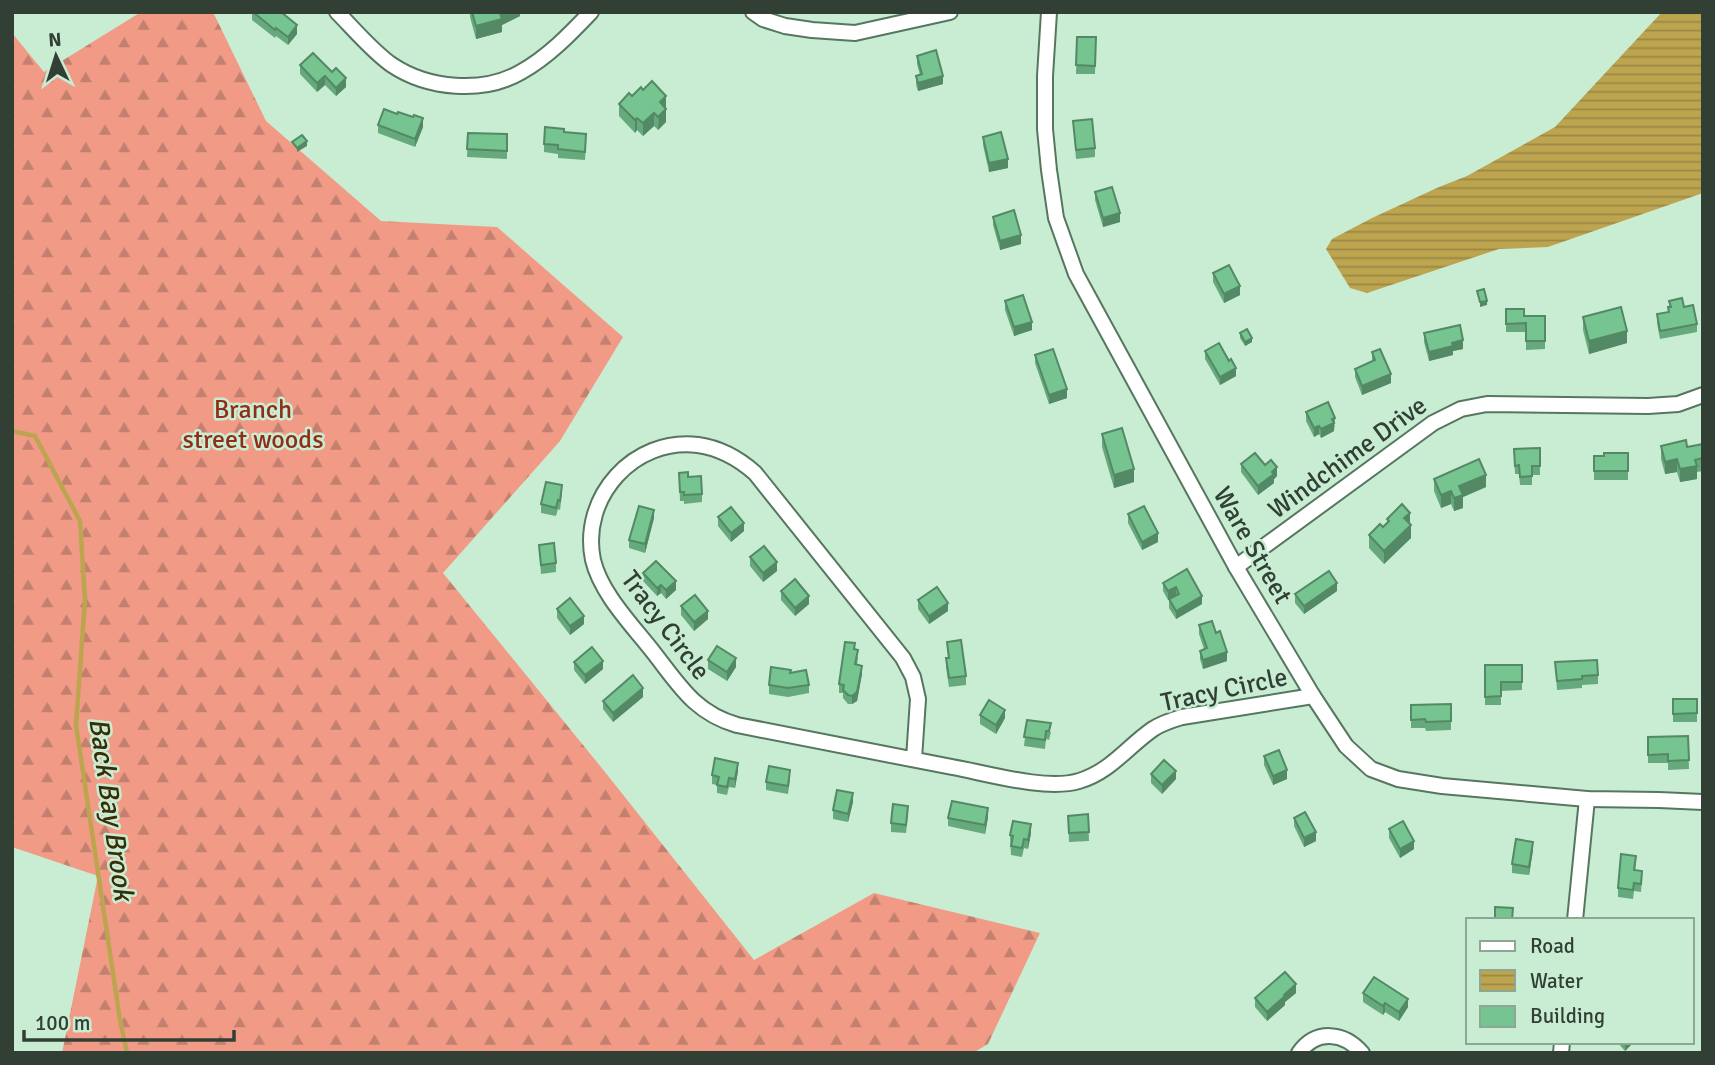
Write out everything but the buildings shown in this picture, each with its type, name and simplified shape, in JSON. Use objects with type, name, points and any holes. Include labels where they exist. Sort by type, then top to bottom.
[{"type":"street","points":[[337,12],[390,64],[410,75],[448,85],[470,86],[502,80],[520,73],[547,55],[591,12]]},
{"type":"street","points":[[753,12],[763,19],[785,26],[855,33],[950,12]]},
{"type":"street","name":"Ware Street","points":[[1049,12],[1045,130],[1056,218],[1076,274],[1236,568],[1346,746],[1371,769],[1398,779],[1434,785],[1587,799],[1703,802]]},
{"type":"street","name":"Windchime Drive","points":[[1236,568],[1433,423],[1461,408],[1487,404],[1678,404],[1703,396]]},
{"type":"street","name":"Tracy Circle","points":[[914,759],[918,699],[913,677],[903,657],[755,473],[722,451],[684,444],[646,453],[615,476],[601,498],[593,523],[592,548],[597,574],[610,597],[684,690],[700,708],[722,721],[1034,783],[1063,784],[1077,782],[1103,770],[1151,730],[1171,720],[1313,696]]},
{"type":"street","points":[[1575,918],[1587,799]]},
{"type":"street","points":[[1299,1053],[1311,1041],[1322,1036],[1334,1036],[1345,1038],[1362,1053]]},
{"type":"green space","name":"Branch street woods","points":[[141,12],[213,12],[266,121],[381,221],[497,227],[623,337],[560,441],[443,573],[754,960],[874,893],[1040,933],[988,1044],[973,1053],[62,1053],[98,876],[12,847],[12,33],[44,72]]},
{"type":"water","points":[[1662,12],[1703,12],[1703,193],[1548,247],[1499,249],[1367,293],[1350,288],[1326,249],[1332,239],[1372,218],[1467,176],[1555,127]]},
{"type":"waterway","name":"Back Bay Brook","points":[[12,431],[35,436],[80,521],[85,600],[76,725],[127,1053]]}]
